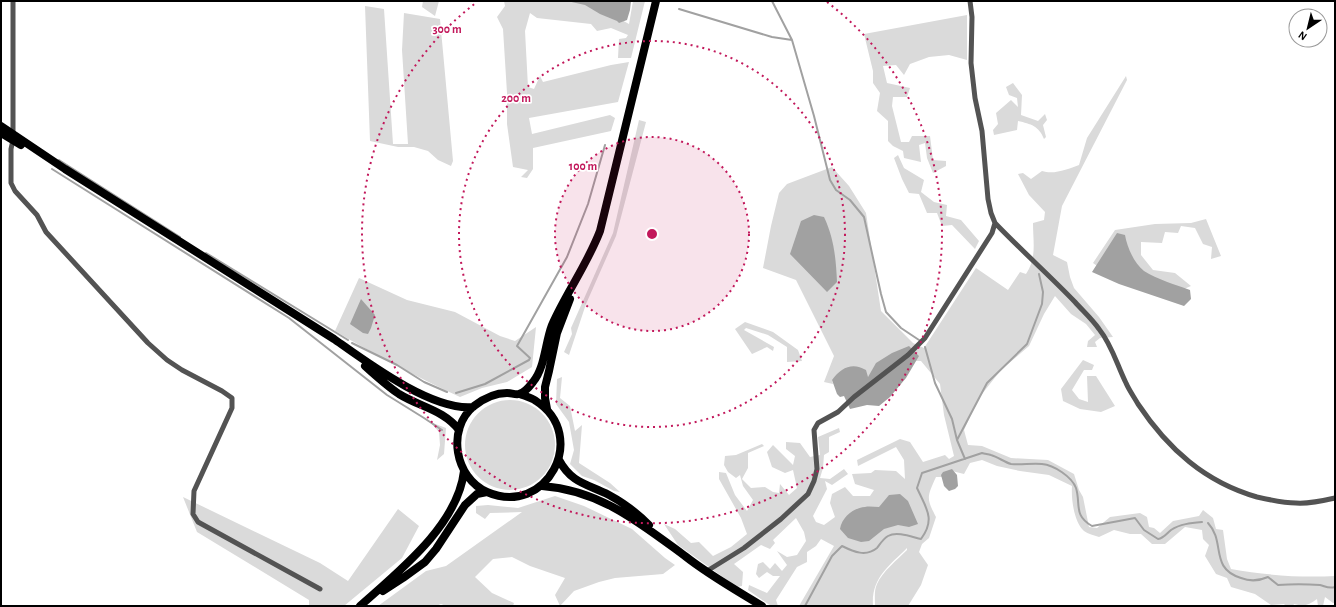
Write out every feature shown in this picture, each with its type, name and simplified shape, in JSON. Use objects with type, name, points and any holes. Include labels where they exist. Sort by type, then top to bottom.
[{"type":"main road","points":[[547,409],[545,387],[557,333],[567,305],[594,248],[600,231],[656,1]]},
{"type":"main road","points":[[1,126],[39,156],[65,169],[334,339],[373,367],[401,384],[417,392],[454,406],[464,408],[473,407]]},
{"type":"main road","points":[[1,132],[13,136]]},
{"type":"main road","points":[[520,394],[526,390],[539,373],[551,327],[560,308],[586,264]]},
{"type":"main road","points":[[334,339],[389,387],[412,401],[447,417],[459,430]]},
{"type":"main road","points":[[505,393],[520,394],[535,400],[547,409],[556,422],[560,435],[561,449],[559,460],[553,473],[542,486],[531,492],[517,496],[503,497],[487,492],[474,483],[464,471],[459,457],[457,443],[459,430],[464,418],[473,407],[489,397],[505,393]]},
{"type":"main road","points":[[559,460],[563,469],[572,478],[584,485],[607,494],[637,513],[666,542]]},
{"type":"main road","points":[[361,606],[426,545],[442,523],[458,496],[463,482],[464,471]]},
{"type":"main road","points":[[542,486],[568,489],[586,494],[633,518],[685,556],[762,606]]},
{"type":"main road","points":[[361,606],[424,562],[436,549],[465,505],[477,494],[487,492]]},
{"type":"street","points":[[13,1],[13,136],[10,183],[15,191],[37,215],[46,232],[148,343],[167,360],[182,370],[222,390],[232,398],[232,408],[194,491],[193,514],[198,522],[320,589]]},
{"type":"street","points":[[970,1],[972,17],[971,64],[975,98],[982,130],[988,199],[995,223],[1055,281],[1100,330],[1109,344],[1126,384],[1138,404],[1158,432],[1187,461],[1223,484],[1244,493],[1273,501],[1302,503],[1335,498]]},
{"type":"street","points":[[707,571],[744,548],[808,494],[814,481],[817,469],[814,430],[818,423],[838,412],[854,397],[915,349],[925,338],[992,233],[995,223]]},
{"type":"shaded area","points":[[423,1],[439,1],[435,16],[422,7]]},
{"type":"shaded area","points":[[504,1],[579,1],[593,4],[629,24],[633,1],[645,1],[631,58],[618,58],[619,39],[626,38],[628,35],[611,28],[597,31],[591,24],[537,18],[530,13],[525,31],[528,87],[534,89],[540,76],[543,82],[629,62],[618,102],[529,118],[532,134],[610,115],[615,118],[611,131],[533,148],[533,169],[527,178],[521,177],[528,170],[513,167],[507,124],[507,93],[503,29],[497,17],[505,6]]},
{"type":"shaded area","points":[[567,1],[631,1],[627,20],[619,23],[585,5]]},
{"type":"shaded area","points":[[365,6],[384,9],[393,144],[408,144],[402,50],[404,13],[440,19],[453,161],[451,166],[438,160],[428,151],[414,147],[398,147],[370,141]]},
{"type":"shaded area","points":[[967,15],[967,60],[949,55],[929,57],[910,64],[904,75],[896,65],[883,66],[887,83],[910,88],[907,97],[893,97],[892,106],[901,142],[909,142],[912,136],[930,136],[933,160],[946,161],[946,166],[933,173],[927,158],[925,143],[919,145],[921,162],[904,158],[903,151],[893,146],[888,141],[888,121],[877,111],[880,93],[873,83],[873,71],[864,34]]},
{"type":"shaded area","points":[[1126,76],[1127,80],[1062,206],[1053,255],[1067,262],[1074,288],[1099,317],[1113,337],[1100,338],[1095,342],[1097,347],[1087,347],[1088,341],[1095,335],[1086,324],[1071,314],[1055,296],[1044,314],[1029,346],[1001,370],[978,399],[964,430],[968,445],[982,446],[1011,458],[1048,460],[1074,474],[1083,497],[1089,527],[1097,528],[1110,517],[1140,513],[1147,517],[1149,527],[1154,528],[1160,533],[1173,521],[1199,516],[1203,510],[1213,518],[1216,529],[1223,530],[1227,559],[1231,569],[1283,576],[1335,576],[1335,603],[1325,597],[1323,606],[1318,606],[1317,599],[1304,605],[1271,605],[1255,594],[1231,587],[1227,578],[1216,574],[1205,556],[1209,545],[1203,539],[1202,530],[1185,527],[1165,544],[1152,544],[1141,534],[1130,534],[1114,530],[1099,537],[1089,534],[1084,531],[1078,522],[1073,504],[1072,486],[1049,475],[997,466],[982,460],[970,463],[964,474],[952,471],[948,477],[936,477],[929,493],[929,501],[936,517],[929,538],[922,544],[919,552],[928,565],[921,585],[908,606],[875,606],[875,589],[879,579],[907,550],[907,548],[882,573],[878,580],[875,588],[873,606],[799,606],[834,546],[821,539],[816,546],[807,552],[807,562],[797,567],[776,600],[778,606],[771,606],[748,590],[749,585],[767,593],[780,576],[773,576],[767,572],[759,578],[756,574],[758,564],[763,562],[770,569],[775,563],[782,571],[787,565],[777,551],[787,557],[797,555],[806,541],[804,532],[796,518],[773,540],[775,543],[770,549],[761,545],[734,564],[743,572],[742,586],[737,587],[678,545],[664,524],[675,529],[691,543],[699,542],[713,556],[731,547],[747,534],[741,518],[719,479],[719,472],[726,473],[735,495],[747,511],[753,500],[743,486],[740,475],[736,478],[728,472],[724,465],[725,456],[736,455],[762,444],[764,446],[748,453],[748,468],[742,479],[751,488],[765,487],[773,492],[779,493],[780,484],[789,495],[797,488],[793,470],[785,473],[772,467],[767,452],[773,445],[793,465],[795,456],[786,449],[786,442],[800,443],[810,457],[820,455],[818,437],[839,428],[840,432],[829,437],[829,452],[824,455],[823,468],[820,478],[830,479],[844,469],[848,474],[832,485],[825,481],[827,489],[813,516],[816,522],[824,525],[835,517],[830,503],[832,494],[845,487],[853,496],[870,496],[874,490],[855,484],[852,474],[871,473],[875,470],[896,471],[905,479],[904,460],[896,447],[858,466],[857,460],[900,439],[910,442],[923,462],[945,455],[949,459],[954,456],[944,415],[940,384],[921,361],[889,360],[867,378],[832,380],[833,384],[824,382],[834,356],[796,280],[763,268],[779,193],[787,184],[832,167],[849,186],[866,213],[881,311],[913,343],[924,348],[976,268],[1008,290],[1020,272],[1026,274],[1032,262],[1033,256],[1033,223],[1044,220],[1045,212],[1029,195],[1018,174],[1023,173],[1031,179],[1042,171],[1056,172],[1079,165],[1087,138]]},
{"type":"shaded area","points":[[1013,83],[1022,95],[1021,115],[1038,121],[1045,114],[1047,120],[1043,125],[1046,137],[1044,139],[1037,128],[1027,123],[1018,121],[1017,130],[994,135],[993,130],[998,124],[996,113],[1011,100],[1018,107],[1017,98],[1009,95],[1006,87]]},
{"type":"shaded area","points":[[639,120],[646,122],[616,236],[586,304],[569,355],[564,352],[572,334],[571,328],[613,233]]},
{"type":"shaded area","points":[[898,155],[904,168],[924,180],[921,192],[934,202],[947,205],[946,216],[961,220],[979,241],[975,249],[952,225],[942,226],[937,213],[927,213],[919,194],[909,193],[894,158]]},
{"type":"shaded area","points":[[814,215],[824,217],[834,249],[837,282],[827,292],[790,254],[801,221]]},
{"type":"shaded area","points":[[1206,219],[1221,256],[1211,259],[1212,247],[1203,244],[1195,228],[1181,226],[1178,233],[1165,232],[1162,243],[1141,242],[1141,255],[1153,270],[1175,273],[1191,286],[1177,292],[1100,268],[1093,263],[1115,230],[1155,224],[1191,223]]},
{"type":"shaded area","points":[[1117,233],[1125,235],[1127,245],[1140,268],[1149,274],[1190,290],[1191,299],[1184,306],[1119,284],[1092,272]]},
{"type":"shaded area","points":[[359,278],[407,300],[455,312],[500,336],[515,341],[536,327],[532,367],[507,382],[482,388],[460,397],[412,374],[335,331]]},
{"type":"shaded area","points":[[361,299],[375,315],[368,334],[363,333],[350,324]]},
{"type":"shaded area","points":[[745,322],[773,332],[798,350],[802,361],[787,362],[787,347],[768,335],[746,328],[744,330],[774,347],[773,351],[767,347],[752,354],[735,329]]},
{"type":"shaded area","points":[[909,346],[919,356],[906,378],[890,397],[879,406],[867,405],[850,409],[844,396],[840,397],[837,394],[832,380],[843,369],[856,366],[866,370],[868,377],[876,363],[892,353]]},
{"type":"shaded area","points":[[1083,360],[1094,365],[1092,370],[1084,370],[1072,390],[1079,399],[1088,402],[1087,376],[1096,376],[1115,406],[1101,412],[1080,409],[1063,401],[1061,389]]},
{"type":"shaded area","points":[[562,377],[560,398],[570,406],[575,431],[582,425],[579,463],[610,483],[620,492],[614,491],[594,480],[582,476],[570,464],[574,450],[569,422],[556,404],[557,379]]},
{"type":"shaded area","points":[[510,400],[519,401],[535,408],[547,420],[554,436],[554,454],[547,470],[535,482],[519,489],[510,490],[501,489],[485,482],[473,470],[466,454],[465,445],[466,436],[473,420],[485,408],[501,401]]},
{"type":"shaded area","points":[[430,422],[446,428],[444,454],[437,460],[440,445],[439,432]]},
{"type":"shaded area","points":[[952,469],[957,475],[958,486],[949,491],[944,486],[941,475],[943,472]]},
{"type":"shaded area","points":[[900,494],[908,501],[918,524],[909,527],[898,525],[884,529],[869,541],[861,542],[848,538],[840,529],[843,521],[852,511],[867,507],[879,507],[889,495]]},
{"type":"shaded area","points":[[555,496],[584,506],[632,529],[675,565],[663,574],[615,578],[599,582],[574,591],[560,606],[555,595],[565,578],[530,566],[512,557],[493,559],[475,577],[492,593],[514,603],[513,606],[446,606],[441,604],[436,606],[378,606],[426,571],[446,566],[522,512],[490,513],[485,519],[476,513],[476,506],[488,505],[518,508]]},
{"type":"shaded area","points":[[183,497],[320,563],[348,581],[398,509],[419,526],[402,558],[344,606],[309,606],[309,600],[197,532]]},
{"type":"waterway","points":[[772,1],[792,40]]},
{"type":"waterway","points":[[679,9],[772,37],[792,40],[814,116],[830,180],[836,190],[850,200],[864,217],[886,312],[901,328],[919,340]]},
{"type":"waterway","points":[[456,393],[485,384],[529,360],[530,358],[517,346],[567,257],[588,204],[605,145]]},
{"type":"waterway","points":[[59,160],[180,237]]},
{"type":"waterway","points":[[52,169],[289,318],[387,395],[442,430]]},
{"type":"waterway","points":[[206,253],[348,340]]},
{"type":"waterway","points":[[965,459],[957,440],[987,383],[1027,344],[1042,304],[1043,292],[1039,274]]},
{"type":"waterway","points":[[352,343],[397,365],[424,382],[447,392]]},
{"type":"waterway","points":[[925,347],[935,383],[952,419],[957,440]]},
{"type":"waterway","points":[[805,606],[832,556],[842,546],[855,552],[864,553],[873,551],[888,536],[896,534],[921,539],[926,532],[929,519],[917,488],[922,473],[982,453],[994,456],[1011,464],[1042,464],[1062,472],[1071,480],[1076,488],[1082,518],[1092,526],[1135,518],[1144,530],[1158,539],[1178,526],[1202,522]]},
{"type":"waterway","points":[[1208,523],[1216,538],[1221,561],[1231,574],[1252,580],[1268,577],[1278,585],[1309,584],[1320,585],[1328,588],[1335,587]]}]
